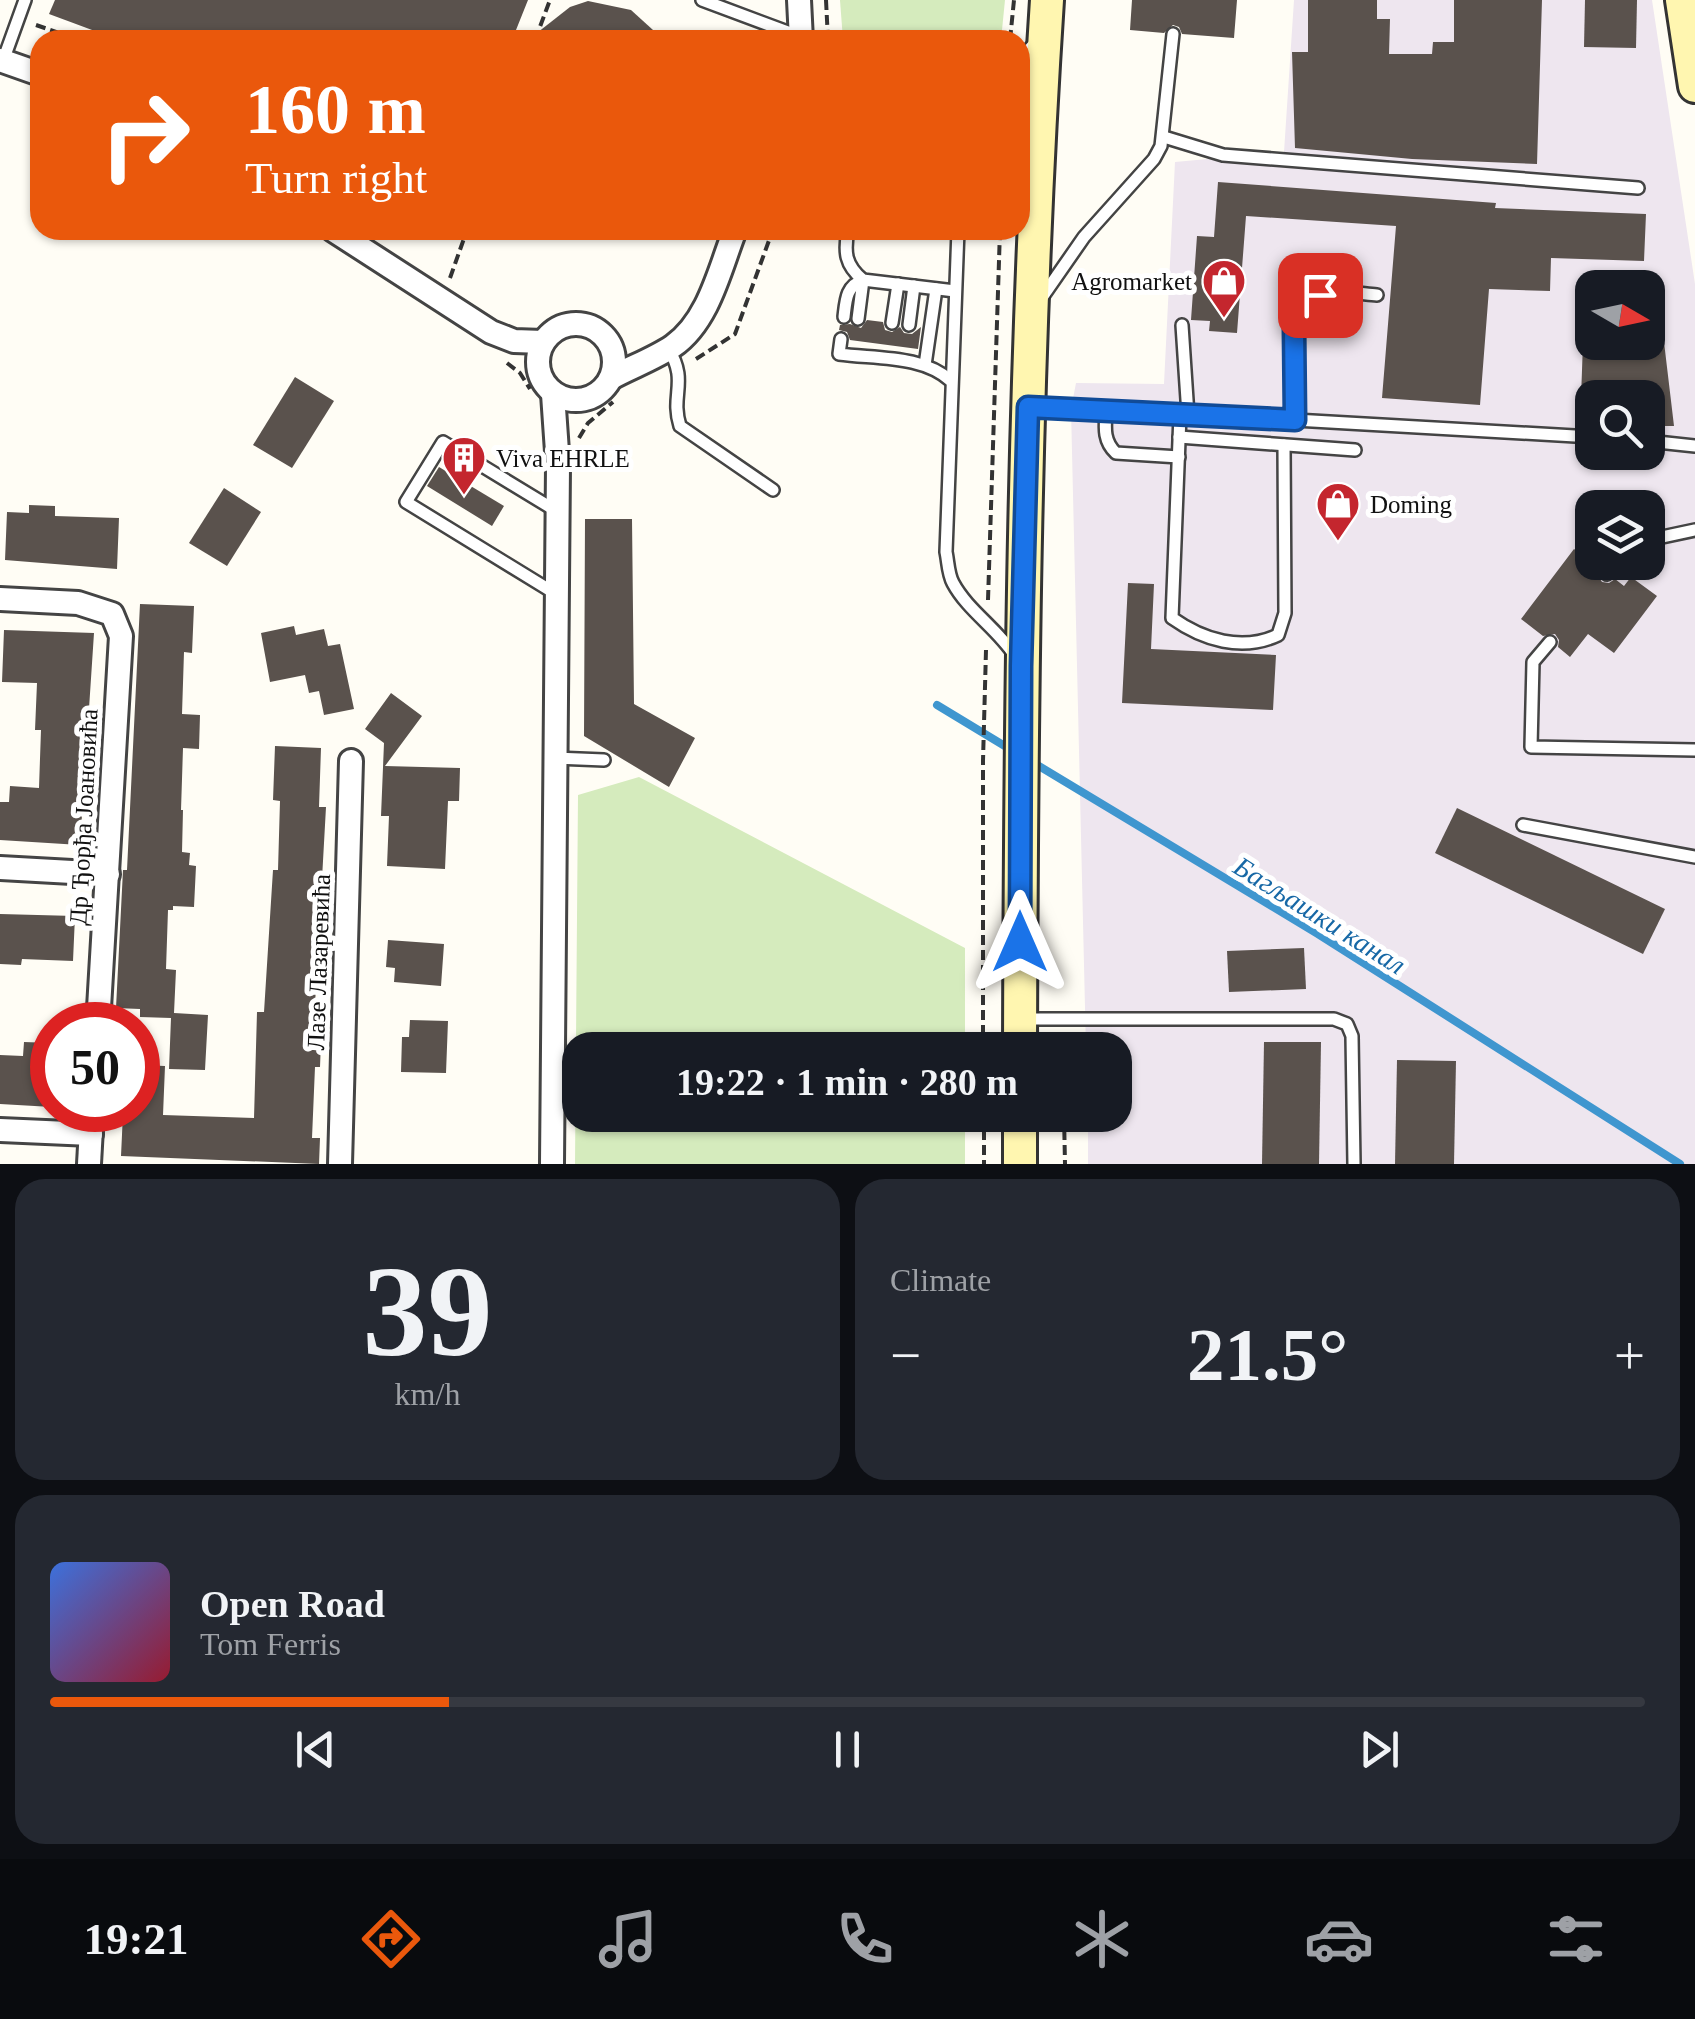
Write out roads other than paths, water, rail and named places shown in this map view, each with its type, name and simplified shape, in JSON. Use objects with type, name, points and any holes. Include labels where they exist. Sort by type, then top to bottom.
[{"type":"main road","points":[[1682,0],[1695,86]]},
{"type":"main road","points":[[1020,1032],[1021,666],[1028,407],[1047,13]]},
{"type":"main road","points":[[1020,1132],[1020,1164]]},
{"type":"street","points":[[799,0],[803,30]]},
{"type":"street","points":[[1,61],[30,71]]},
{"type":"street","points":[[348,240],[491,332],[539,373],[553,394],[558,512],[552,1164]]},
{"type":"street","points":[[553,394],[580,400],[598,393],[611,378],[662,352],[690,332],[702,312],[730,240]]},
{"type":"street","points":[[539,373],[538,352],[543,342],[557,328],[576,324],[596,330],[609,343],[613,353],[611,378]]},
{"type":"street","points":[[491,332],[514,341],[543,342]]},
{"type":"street","points":[[613,353],[662,352]]},
{"type":"street","points":[[558,457],[580,400]]},
{"type":"street","name":"Др Ђорђа Јоановића","points":[[0,599],[78,603],[112,614],[121,636],[100,1002]]},
{"type":"street","name":"Лазе Лазаревића","points":[[340,1164],[351,760]]},
{"type":"street","points":[[0,868],[108,874]]},
{"type":"street","points":[[0,1130],[91,1134],[89,1164]]},
{"type":"lane","points":[[1,61],[25,0]]},
{"type":"lane","points":[[702,0],[780,30]]},
{"type":"lane","points":[[1030,48],[1047,13]]},
{"type":"lane","points":[[1032,318],[1067,261],[1154,159],[1164,137],[1173,34]]},
{"type":"lane","points":[[1030,74],[1042,98]]},
{"type":"lane","points":[[1164,137],[1223,155],[1638,188]]},
{"type":"lane","points":[[847,240],[846,257],[864,280]]},
{"type":"lane","points":[[958,240],[946,552],[951,580],[1006,641],[1021,666]]},
{"type":"lane","points":[[858,319],[864,280]]},
{"type":"lane","points":[[844,317],[847,293],[853,284],[864,280],[955,291]]},
{"type":"lane","points":[[892,323],[898,284]]},
{"type":"lane","points":[[909,325],[914,286]]},
{"type":"lane","points":[[925,365],[936,289]]},
{"type":"lane","points":[[1295,420],[1294,327],[1301,310],[1320,295],[1378,295]]},
{"type":"lane","points":[[1182,325],[1184,415],[1179,437],[1172,618],[1196,635],[1262,643],[1278,636],[1285,613],[1284,445]]},
{"type":"lane","points":[[841,339],[839,354],[925,365],[951,382]]},
{"type":"lane","points":[[854,356],[856,341]]},
{"type":"lane","points":[[887,360],[889,345]]},
{"type":"lane","points":[[904,362],[906,347]]},
{"type":"lane","points":[[662,352],[680,368],[680,426],[774,490]]},
{"type":"lane","points":[[1028,407],[1575,437]]},
{"type":"lane","points":[[1106,411],[1105,435],[1116,453],[1178,457]]},
{"type":"lane","points":[[1179,437],[1355,450]]},
{"type":"lane","points":[[557,594],[406,502],[443,442],[558,512]]},
{"type":"lane","points":[[1665,443],[1695,446]]},
{"type":"lane","points":[[1665,536],[1695,530]]},
{"type":"lane","points":[[1550,642],[1533,662],[1531,748],[1695,750]]},
{"type":"lane","points":[[556,758],[604,760]]},
{"type":"lane","points":[[1522,824],[1695,857]]},
{"type":"lane","points":[[1083,1032],[1334,1020],[1347,1024],[1352,1036],[1354,1164]]},
{"type":"waterway","name":"Багљашки канал","points":[[937,705],[1013,751]]},
{"type":"waterway","name":"Багљашки канал","points":[[1029,760],[1318,934],[1680,1164]]},
{"type":"place","name":"Agromarket","points":[[1224,319]]},
{"type":"place","name":"Viva EHRLE","points":[[464,496]]},
{"type":"place","name":"Doming","points":[[1338,542]]}]
